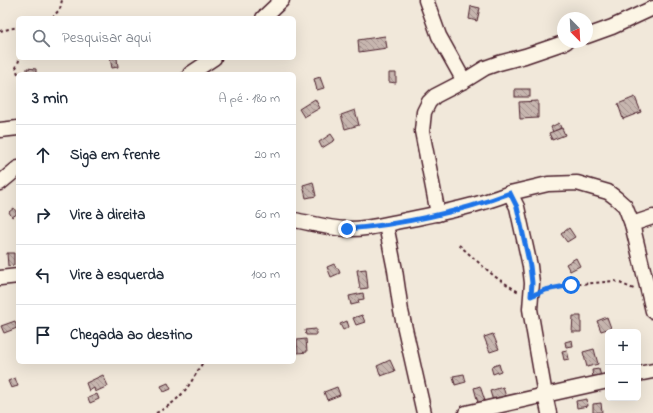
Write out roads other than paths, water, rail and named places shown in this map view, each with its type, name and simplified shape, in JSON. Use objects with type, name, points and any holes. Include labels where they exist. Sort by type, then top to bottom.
[{"type":"street","points":[[266,16],[282,0]]},
{"type":"street","points":[[426,0],[439,36],[464,81]]},
{"type":"street","points":[[593,34],[612,28],[653,8]]},
{"type":"street","points":[[438,214],[422,131],[424,112],[429,102],[435,96],[486,68],[557,45]]},
{"type":"street","points":[[193,72],[211,60]]},
{"type":"street","points":[[0,130],[16,128]]},
{"type":"street","points":[[0,183],[16,170]]},
{"type":"street","points":[[296,220],[322,227],[347,229],[374,227],[438,214],[510,193],[548,184],[577,183],[608,192],[625,206],[632,224],[652,306]]},
{"type":"street","points":[[510,193],[517,207],[530,266],[532,283],[530,309],[549,413]]},
{"type":"street","points":[[632,224],[653,218]]},
{"type":"street","points":[[386,225],[401,311],[424,413]]},
{"type":"street","points":[[0,278],[16,276]]},
{"type":"street","points":[[641,373],[653,371]]},
{"type":"street","points":[[466,413],[605,382]]}]
